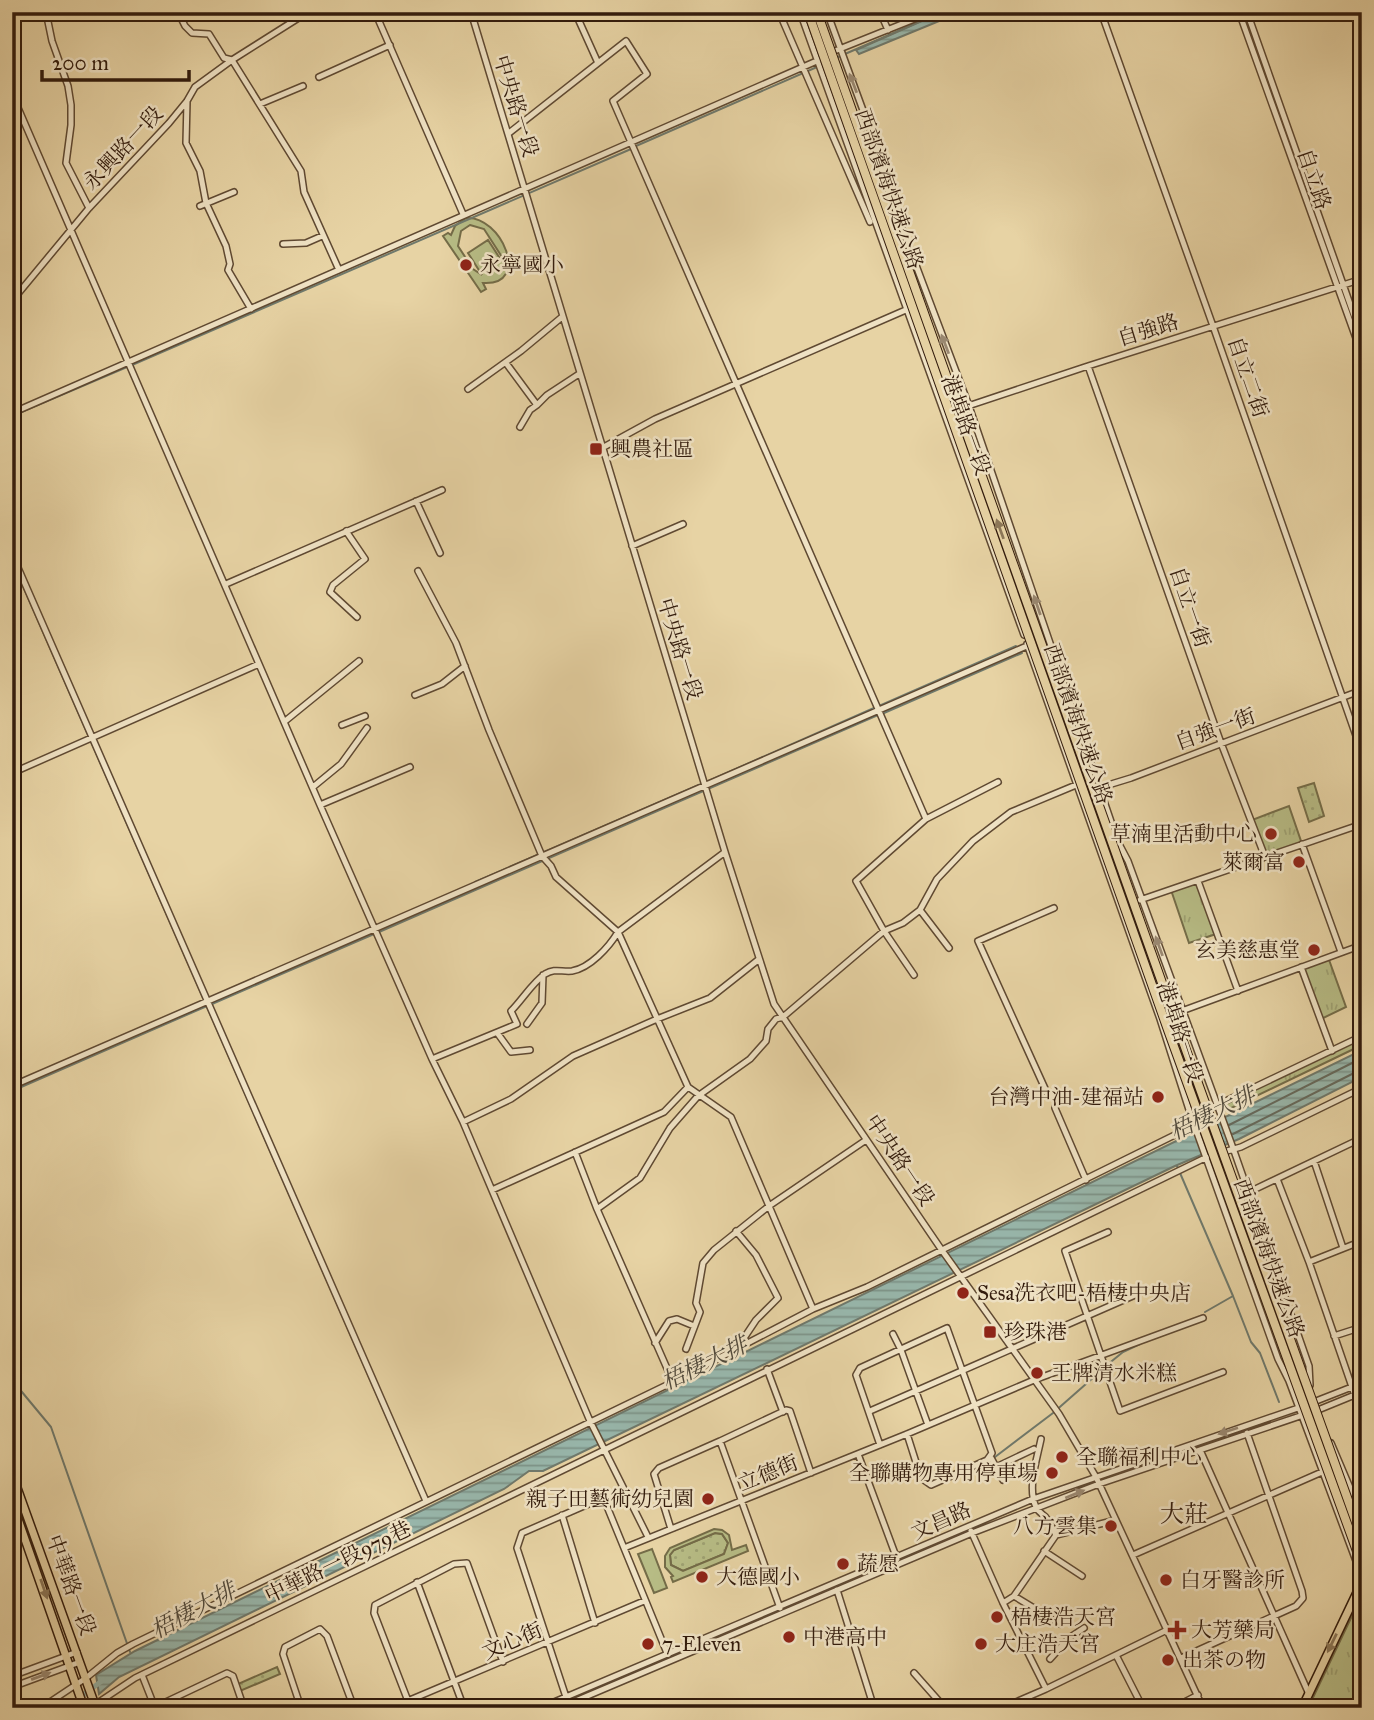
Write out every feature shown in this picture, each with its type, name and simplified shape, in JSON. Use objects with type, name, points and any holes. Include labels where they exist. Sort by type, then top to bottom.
[{"type":"highway","name":"西部濱海快速公路","points":[[813,12],[1362,1539]]},
{"type":"highway","name":"西部濱海快速公路","points":[[813,12],[1168,1030],[1362,1564]]},
{"type":"highway","points":[[1177,1025],[1200,1074],[1309,1381]]},
{"type":"highway","points":[[1168,1030],[1174,1057],[1289,1381]]},
{"type":"main road","name":"中華路一段","points":[[12,1474],[86,1678],[90,1705]]},
{"type":"main road","name":"中華路一段","points":[[12,1502],[76,1684],[90,1705]]},
{"type":"main road","points":[[1301,1708],[1362,1579]]},
{"type":"street","points":[[46,12],[71,105],[66,163],[89,208]]},
{"type":"street","points":[[178,12],[192,33],[209,34],[224,58],[232,60],[260,104],[301,171],[304,192],[339,270]]},
{"type":"street","name":"永興路一段","points":[[12,301],[72,232],[89,208],[187,100],[195,87],[308,12]]},
{"type":"street","points":[[376,12],[463,214]]},
{"type":"street","name":"中央路一段","points":[[471,12],[725,852],[774,1004],[960,1274]]},
{"type":"street","points":[[575,12],[598,63]]},
{"type":"street","points":[[779,12],[870,222]]},
{"type":"street","name":"港埠路一段","points":[[800,12],[1028,645],[1160,1018],[1191,1116],[1362,1579]]},
{"type":"street","points":[[813,12],[859,145],[868,198]]},
{"type":"street","name":"港埠路一段","points":[[827,12],[879,153],[888,191],[969,406],[1118,842],[1128,861],[1233,1147],[1309,1366],[1309,1381]]},
{"type":"street","points":[[880,12],[888,30]]},
{"type":"street","points":[[12,413],[463,214],[804,68],[840,49],[932,12]]},
{"type":"street","name":"自立二街","points":[[1101,12],[1362,753]]},
{"type":"street","name":"自立路","points":[[1239,12],[1339,287],[1362,338]]},
{"type":"street","name":"自立路","points":[[1247,12],[1362,355]]},
{"type":"street","points":[[509,133],[626,41],[647,74],[613,101],[926,819]]},
{"type":"street","points":[[320,77],[390,45]]},
{"type":"street","points":[[260,104],[303,86]]},
{"type":"street","points":[[12,94],[320,805],[432,1059],[463,1122],[590,1422],[648,1537]]},
{"type":"street","points":[[187,100],[186,143],[201,171],[203,204],[226,246],[230,264],[228,270],[251,309]]},
{"type":"street","points":[[859,145],[888,191]]},
{"type":"street","points":[[203,204],[234,192]]},
{"type":"street","points":[[283,244],[306,243],[322,236]]},
{"type":"street","name":"自強路","points":[[945,413],[1362,279]]},
{"type":"street","points":[[602,448],[655,419],[908,309]]},
{"type":"street","points":[[468,389],[506,363],[562,317]]},
{"type":"street","points":[[506,363],[537,405]]},
{"type":"street","name":"自立一街","points":[[1088,366],[1220,743],[1265,857]]},
{"type":"street","points":[[520,427],[530,410],[579,374]]},
{"type":"street","points":[[226,584],[442,490]]},
{"type":"street","points":[[416,501],[440,552]]},
{"type":"street","points":[[632,546],[683,524]]},
{"type":"street","points":[[346,531],[365,559],[333,585],[330,592],[357,617]]},
{"type":"street","points":[[12,554],[426,1501]]},
{"type":"street","points":[[418,571],[456,643],[542,856],[551,866],[555,877],[618,932],[688,1087],[730,1117],[813,1309]]},
{"type":"street","points":[[12,1086],[706,787],[1047,635]]},
{"type":"street","points":[[284,722],[359,662]]},
{"type":"street","points":[[12,773],[259,664]]},
{"type":"street","points":[[415,695],[442,684],[465,666]]},
{"type":"street","name":"自強一街","points":[[1079,794],[1362,691]]},
{"type":"street","points":[[342,725],[365,716]]},
{"type":"street","points":[[313,787],[341,764],[368,728]]},
{"type":"street","points":[[320,805],[410,767]]},
{"type":"street","points":[[914,975],[884,931],[856,881],[926,819],[998,782]]},
{"type":"street","points":[[597,1209],[640,1178],[670,1128],[698,1096],[750,1059],[766,1041],[768,1029],[775,1019],[783,1017],[884,931],[903,923],[920,910],[937,879],[973,841],[1011,812],[1076,785]]},
{"type":"street","points":[[1120,906],[1362,824]]},
{"type":"street","name":"港埠路一段","points":[[1118,842],[1123,888]]},
{"type":"street","points":[[1302,845],[1341,952]]},
{"type":"street","name":"港埠路一段","points":[[1098,849],[1123,888],[1283,1335],[1309,1381],[1318,1410],[1362,1516]]},
{"type":"street","points":[[432,1059],[517,1024],[511,1011],[543,975],[554,969],[560,971],[581,968],[613,940],[618,932],[725,852]]},
{"type":"street","points":[[1198,881],[1238,990]]},
{"type":"street","points":[[1054,908],[978,941],[1047,1093],[1057,1101],[1055,1108],[1086,1180]]},
{"type":"street","points":[[920,910],[949,948]]},
{"type":"street","points":[[1160,1018],[1362,945]]},
{"type":"street","points":[[463,1122],[511,1099],[573,1056],[657,1018],[710,998],[758,960]]},
{"type":"street","points":[[1301,967],[1332,1051]]},
{"type":"street","points":[[527,1024],[542,1003],[543,975]]},
{"type":"street","points":[[498,1034],[511,1052],[530,1051]]},
{"type":"street","points":[[1191,1116],[1362,1036]]},
{"type":"street","points":[[492,1190],[664,1112],[688,1087]]},
{"type":"street","points":[[603,1451],[960,1274],[1206,1157],[1233,1147],[1241,1147],[1362,1088]]},
{"type":"street","points":[[41,1708],[133,1644],[673,1382],[813,1309],[943,1252],[1195,1125]]},
{"type":"street","points":[[1247,1193],[1359,1139],[1362,1158]]},
{"type":"street","points":[[686,1349],[700,1312],[696,1303],[704,1263],[714,1250],[769,1206],[866,1140]]},
{"type":"street","points":[[576,1152],[597,1209],[673,1382]]},
{"type":"street","points":[[1314,1161],[1343,1248]]},
{"type":"street","points":[[1277,1179],[1309,1262],[1362,1416]]},
{"type":"street","points":[[736,1231],[756,1255],[778,1298],[756,1320],[737,1350]]},
{"type":"street","points":[[1108,1232],[1065,1251],[1120,1411],[1223,1372]]},
{"type":"street","points":[[1309,1262],[1360,1242],[1362,1254]]},
{"type":"street","points":[[960,1274],[1059,1414],[1096,1477],[1203,1708]]},
{"type":"street","points":[[870,1411],[1135,1295]]},
{"type":"street","name":"立德街","points":[[624,1548],[1034,1380],[1203,1318]]},
{"type":"street","points":[[654,1343],[669,1321],[677,1320],[694,1326]]},
{"type":"street","points":[[1334,1336],[1362,1327]]},
{"type":"street","points":[[880,1445],[856,1375],[860,1368],[947,1328],[992,1453],[987,1460],[931,1485],[921,1478],[907,1434]]},
{"type":"street","points":[[893,1334],[928,1425]]},
{"type":"street","name":"港埠路一段","points":[[1283,1335],[1289,1381]]},
{"type":"street","points":[[767,1369],[783,1412]]},
{"type":"street","name":"文昌路","points":[[540,1708],[666,1653],[837,1592],[969,1525],[1033,1499],[1299,1408],[1362,1383]]},
{"type":"street","name":"文昌路","points":[[559,1708],[781,1611],[834,1584],[1099,1484],[1301,1416],[1362,1392]]},
{"type":"street","points":[[671,1529],[654,1474],[659,1468],[783,1412],[790,1412],[792,1415],[811,1473]]},
{"type":"street","points":[[1181,1658],[1296,1606],[1303,1598],[1247,1433]]},
{"type":"street","points":[[1041,1439],[1033,1499],[1036,1509],[1046,1516],[1055,1535]]},
{"type":"street","points":[[720,1441],[781,1611]]},
{"type":"street","points":[[996,1467],[1034,1449]]},
{"type":"street","points":[[1200,1450],[1309,1694]]},
{"type":"street","name":"中華路一段979巷","points":[[90,1705],[142,1675],[521,1488],[603,1451]]},
{"type":"street","points":[[858,1454],[897,1562]]},
{"type":"street","points":[[990,1456],[1003,1480]]},
{"type":"street","points":[[1133,1555],[1322,1472]]},
{"type":"street","points":[[566,1697],[517,1548],[522,1534],[600,1499],[606,1504],[669,1660]]},
{"type":"street","points":[[562,1515],[595,1623]]},
{"type":"street","points":[[1003,1603],[1014,1596],[1055,1535],[1116,1520]]},
{"type":"street","points":[[969,1525],[1003,1603],[1046,1689]]},
{"type":"street","points":[[1044,1551],[1082,1576]]},
{"type":"street","points":[[408,1700],[374,1608],[378,1602],[454,1564],[467,1563],[503,1662]]},
{"type":"street","points":[[417,1582],[464,1708]]},
{"type":"street","points":[[834,1584],[874,1708]]},
{"type":"street","points":[[1014,1596],[1060,1624]]},
{"type":"street","name":"文心街","points":[[391,1708],[644,1601]]},
{"type":"street","points":[[1050,1659],[1069,1638],[1084,1628]]},
{"type":"street","points":[[301,1708],[284,1654],[285,1647],[320,1629],[327,1636],[355,1708]]},
{"type":"street","points":[[1002,1708],[1167,1630]]},
{"type":"street","points":[[12,1675],[77,1652]]},
{"type":"street","points":[[1115,1655],[1143,1708]]},
{"type":"street","points":[[12,1687],[80,1662]]},
{"type":"street","points":[[914,1673],[945,1708]]},
{"type":"street","points":[[142,1675],[155,1707],[227,1674],[233,1676],[244,1708]]},
{"type":"street","points":[[1173,1708],[1198,1695]]},
{"type":"green space","points":[[466,218],[479,220],[500,238],[506,250],[506,274],[498,281],[483,283],[486,289],[481,292],[443,236],[448,233],[451,235],[455,226]],"holes":[[[470,225],[484,229],[502,257],[501,260],[488,240],[468,253],[482,275],[473,269],[458,246],[461,231]]]},
{"type":"green space","points":[[1314,783],[1324,816],[1309,822],[1298,788]]},
{"type":"green space","points":[[1289,806],[1302,844],[1265,857],[1252,820]]},
{"type":"green space","points":[[1198,881],[1216,934],[1189,943],[1171,890]]},
{"type":"green space","points":[[1328,957],[1346,1007],[1319,1020],[1301,967]]},
{"type":"green space","points":[[1362,1037],[1362,1045],[1223,1112],[1222,1103]]},
{"type":"green space","points":[[714,1529],[729,1535],[732,1550],[746,1545],[748,1551],[673,1582],[673,1576],[665,1567],[665,1556],[670,1548]],"holes":[[[715,1533],[722,1534],[728,1543],[724,1554],[683,1571],[671,1565],[670,1555],[674,1550]]]},
{"type":"green space","points":[[715,1533],[722,1534],[728,1543],[724,1554],[683,1571],[671,1565],[670,1555],[674,1550]]},
{"type":"green space","points":[[652,1549],[667,1588],[654,1593],[638,1554]]},
{"type":"green space","points":[[1360,1599],[1362,1699],[1338,1708],[1308,1708]]},
{"type":"green space","points":[[277,1667],[280,1674],[240,1691],[238,1684]]},
{"type":"water","points":[[942,12],[961,12],[859,54],[856,50]]},
{"type":"water","points":[[1362,1050],[1362,1077],[1239,1139],[1175,1166],[543,1471],[529,1471],[504,1489],[119,1677],[99,1694],[96,1675],[135,1651]]},
{"type":"waterway","points":[[838,57],[942,12]]},
{"type":"waterway","points":[[636,146],[817,67]]},
{"type":"waterway","points":[[132,365],[631,149]]},
{"type":"waterway","points":[[12,416],[127,367]]},
{"type":"waterway","points":[[12,561],[422,1498]]},
{"type":"waterway","points":[[879,706],[1016,646]]},
{"type":"waterway","points":[[884,713],[1022,653]]},
{"type":"waterway","points":[[706,782],[874,708]]},
{"type":"waterway","points":[[379,932],[878,715]]},
{"type":"waterway","points":[[475,882],[701,784]]},
{"type":"waterway","points":[[212,1004],[374,934]]},
{"type":"waterway","points":[[12,1091],[207,1006]]},
{"type":"waterway","points":[[1177,1166],[1279,1402]]},
{"type":"waterway","points":[[1205,1312],[1233,1296]]},
{"type":"waterway","points":[[1107,1365],[1123,1352],[1140,1344]]},
{"type":"waterway","points":[[995,1457],[1053,1413],[1103,1369]]},
{"type":"waterway","points":[[12,1380],[51,1427],[130,1652]]},
{"type":"waterway","name":"梧棲大排","points":[[66,1708],[103,1680]]},
{"type":"place","name":"永寧國小","points":[[466,265]]},
{"type":"place","name":"興農社區","points":[[596,449]]},
{"type":"place","name":"草湳里活動中心","points":[[1271,834]]},
{"type":"place","name":"萊爾富","points":[[1299,862]]},
{"type":"place","name":"玄美慈惠堂","points":[[1314,950]]},
{"type":"place","name":"台灣中油-建福站","points":[[1158,1097]]},
{"type":"place","name":"Sesa洗衣吧-梧棲中央店","points":[[963,1293]]},
{"type":"place","name":"珍珠港","points":[[990,1332]]},
{"type":"place","name":"王牌清水米糕","points":[[1037,1373]]},
{"type":"place","name":"全聯福利中心","points":[[1062,1457]]},
{"type":"place","name":"全聯購物專用停車場","points":[[1052,1473]]},
{"type":"place","name":"親子田藝術幼兒園","points":[[708,1499]]},
{"type":"place","name":"八方雲集","points":[[1111,1526]]},
{"type":"place","name":"蔬愿","points":[[843,1564]]},
{"type":"place","name":"大德國小","points":[[702,1577]]},
{"type":"place","name":"白牙醫診所","points":[[1166,1580]]},
{"type":"place","name":"梧棲浩天宮","points":[[997,1617]]},
{"type":"place","name":"大芳藥局","points":[[1177,1630]]},
{"type":"place","name":"中港高中","points":[[789,1637]]},
{"type":"place","name":"7-Eleven","points":[[648,1644]]},
{"type":"place","name":"大庄浩天宮","points":[[981,1644]]},
{"type":"place","name":"出茶の物","points":[[1168,1660]]},
{"type":"district","name":"大莊","points":[[1184,1514]]}]
